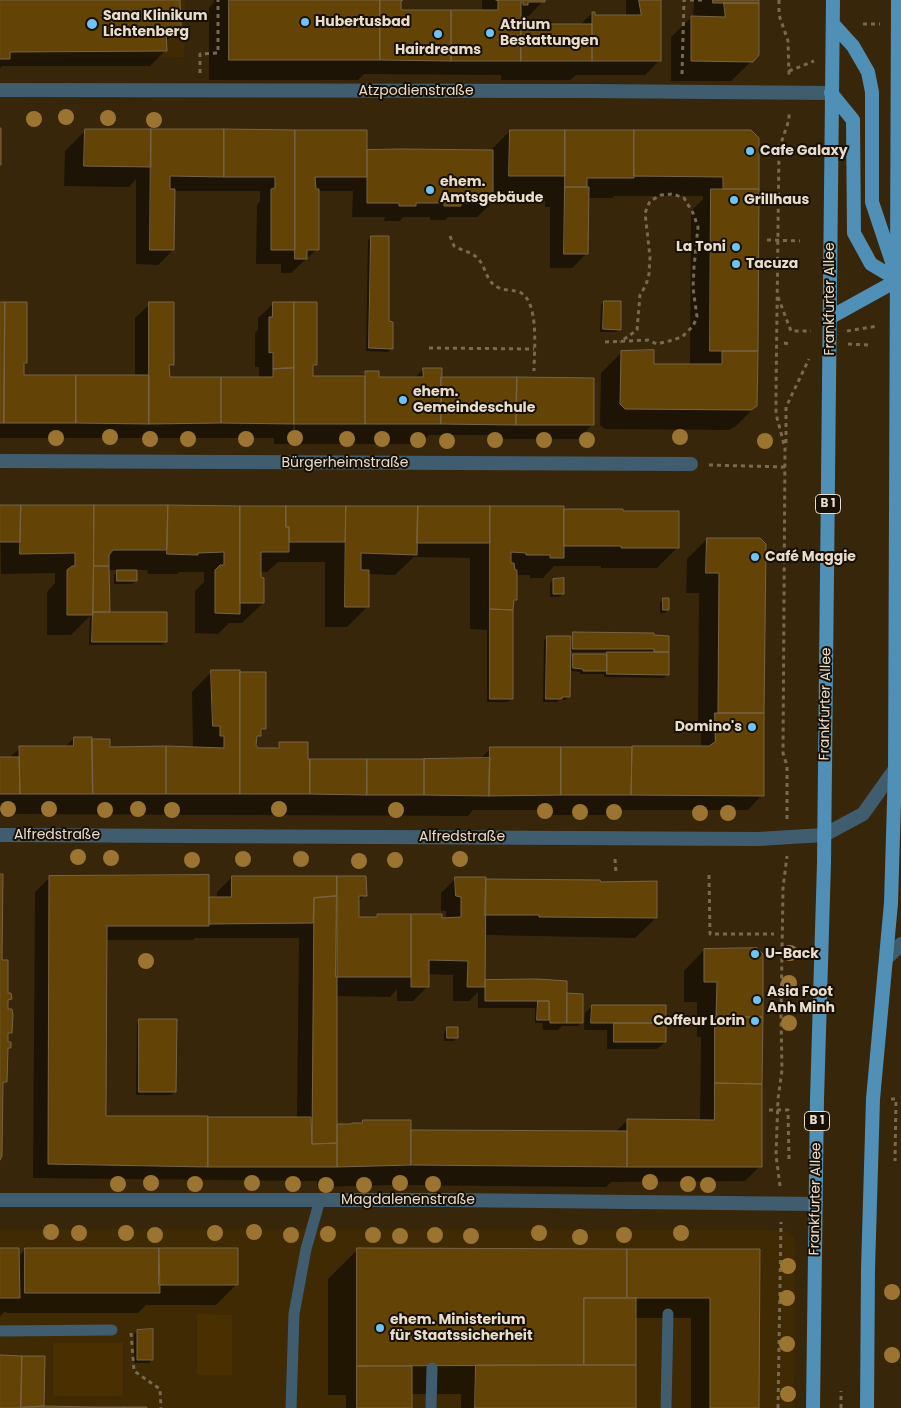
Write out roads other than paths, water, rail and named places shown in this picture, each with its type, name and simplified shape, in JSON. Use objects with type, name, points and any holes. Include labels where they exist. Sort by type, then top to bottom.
[{"type":"main road","name":"Frankfurter Allee","points":[[813,1408],[824,835],[833,0]]},
{"type":"main road","points":[[867,1408],[870,1151],[898,794],[895,769],[899,280],[898,0]]},
{"type":"main road","points":[[833,24],[853,46],[868,72],[872,92],[872,202],[899,280]]},
{"type":"main road","points":[[831,93],[853,120],[854,234],[871,264],[899,280]]},
{"type":"main road","points":[[829,318],[899,280]]},
{"type":"street","name":"Atzpodienstraße","points":[[0,90],[831,93]]},
{"type":"street","name":"Bürgerheimstraße","points":[[0,461],[691,464]]},
{"type":"street","name":"Alfredstraße","points":[[0,835],[758,839],[824,835],[863,814],[895,769]]},
{"type":"street","points":[[886,959],[901,944]]},
{"type":"street","name":"Magdalenenstraße","points":[[0,1200],[320,1200],[816,1204]]},
{"type":"lane","points":[[291,1408],[294,1314],[306,1249],[320,1200]]},
{"type":"lane","points":[[666,1408],[668,1314]]},
{"type":"lane","points":[[0,1331],[112,1330]]},
{"type":"lane","points":[[431,1408],[432,1368]]},
{"type":"place","name":"Hubertusbad","points":[[305,22]]},
{"type":"place","name":"Sana Klinikum Lichtenberg","points":[[92,24]]},
{"type":"place","name":"Atrium Bestattungen","points":[[490,33]]},
{"type":"place","name":"Hairdreams","points":[[438,34]]},
{"type":"place","name":"Cafe Galaxy","points":[[750,151]]},
{"type":"place","name":"ehem. Amtsgebäude","points":[[430,190]]},
{"type":"place","name":"Grillhaus","points":[[734,200]]},
{"type":"place","name":"La Toni","points":[[736,247]]},
{"type":"place","name":"Tacuza","points":[[736,264]]},
{"type":"place","name":"ehem. Gemeindeschule","points":[[403,400]]},
{"type":"place","name":"Café Maggie","points":[[755,557]]},
{"type":"place","name":"Domino's","points":[[752,727]]},
{"type":"place","name":"U-Back","points":[[755,954]]},
{"type":"place","name":"Asia Foot Anh Minh","points":[[757,1000]]},
{"type":"place","name":"Coffeur Lorin","points":[[755,1021]]},
{"type":"place","name":"ehem. Ministerium für Staatssicherheit","points":[[380,1328]]}]
